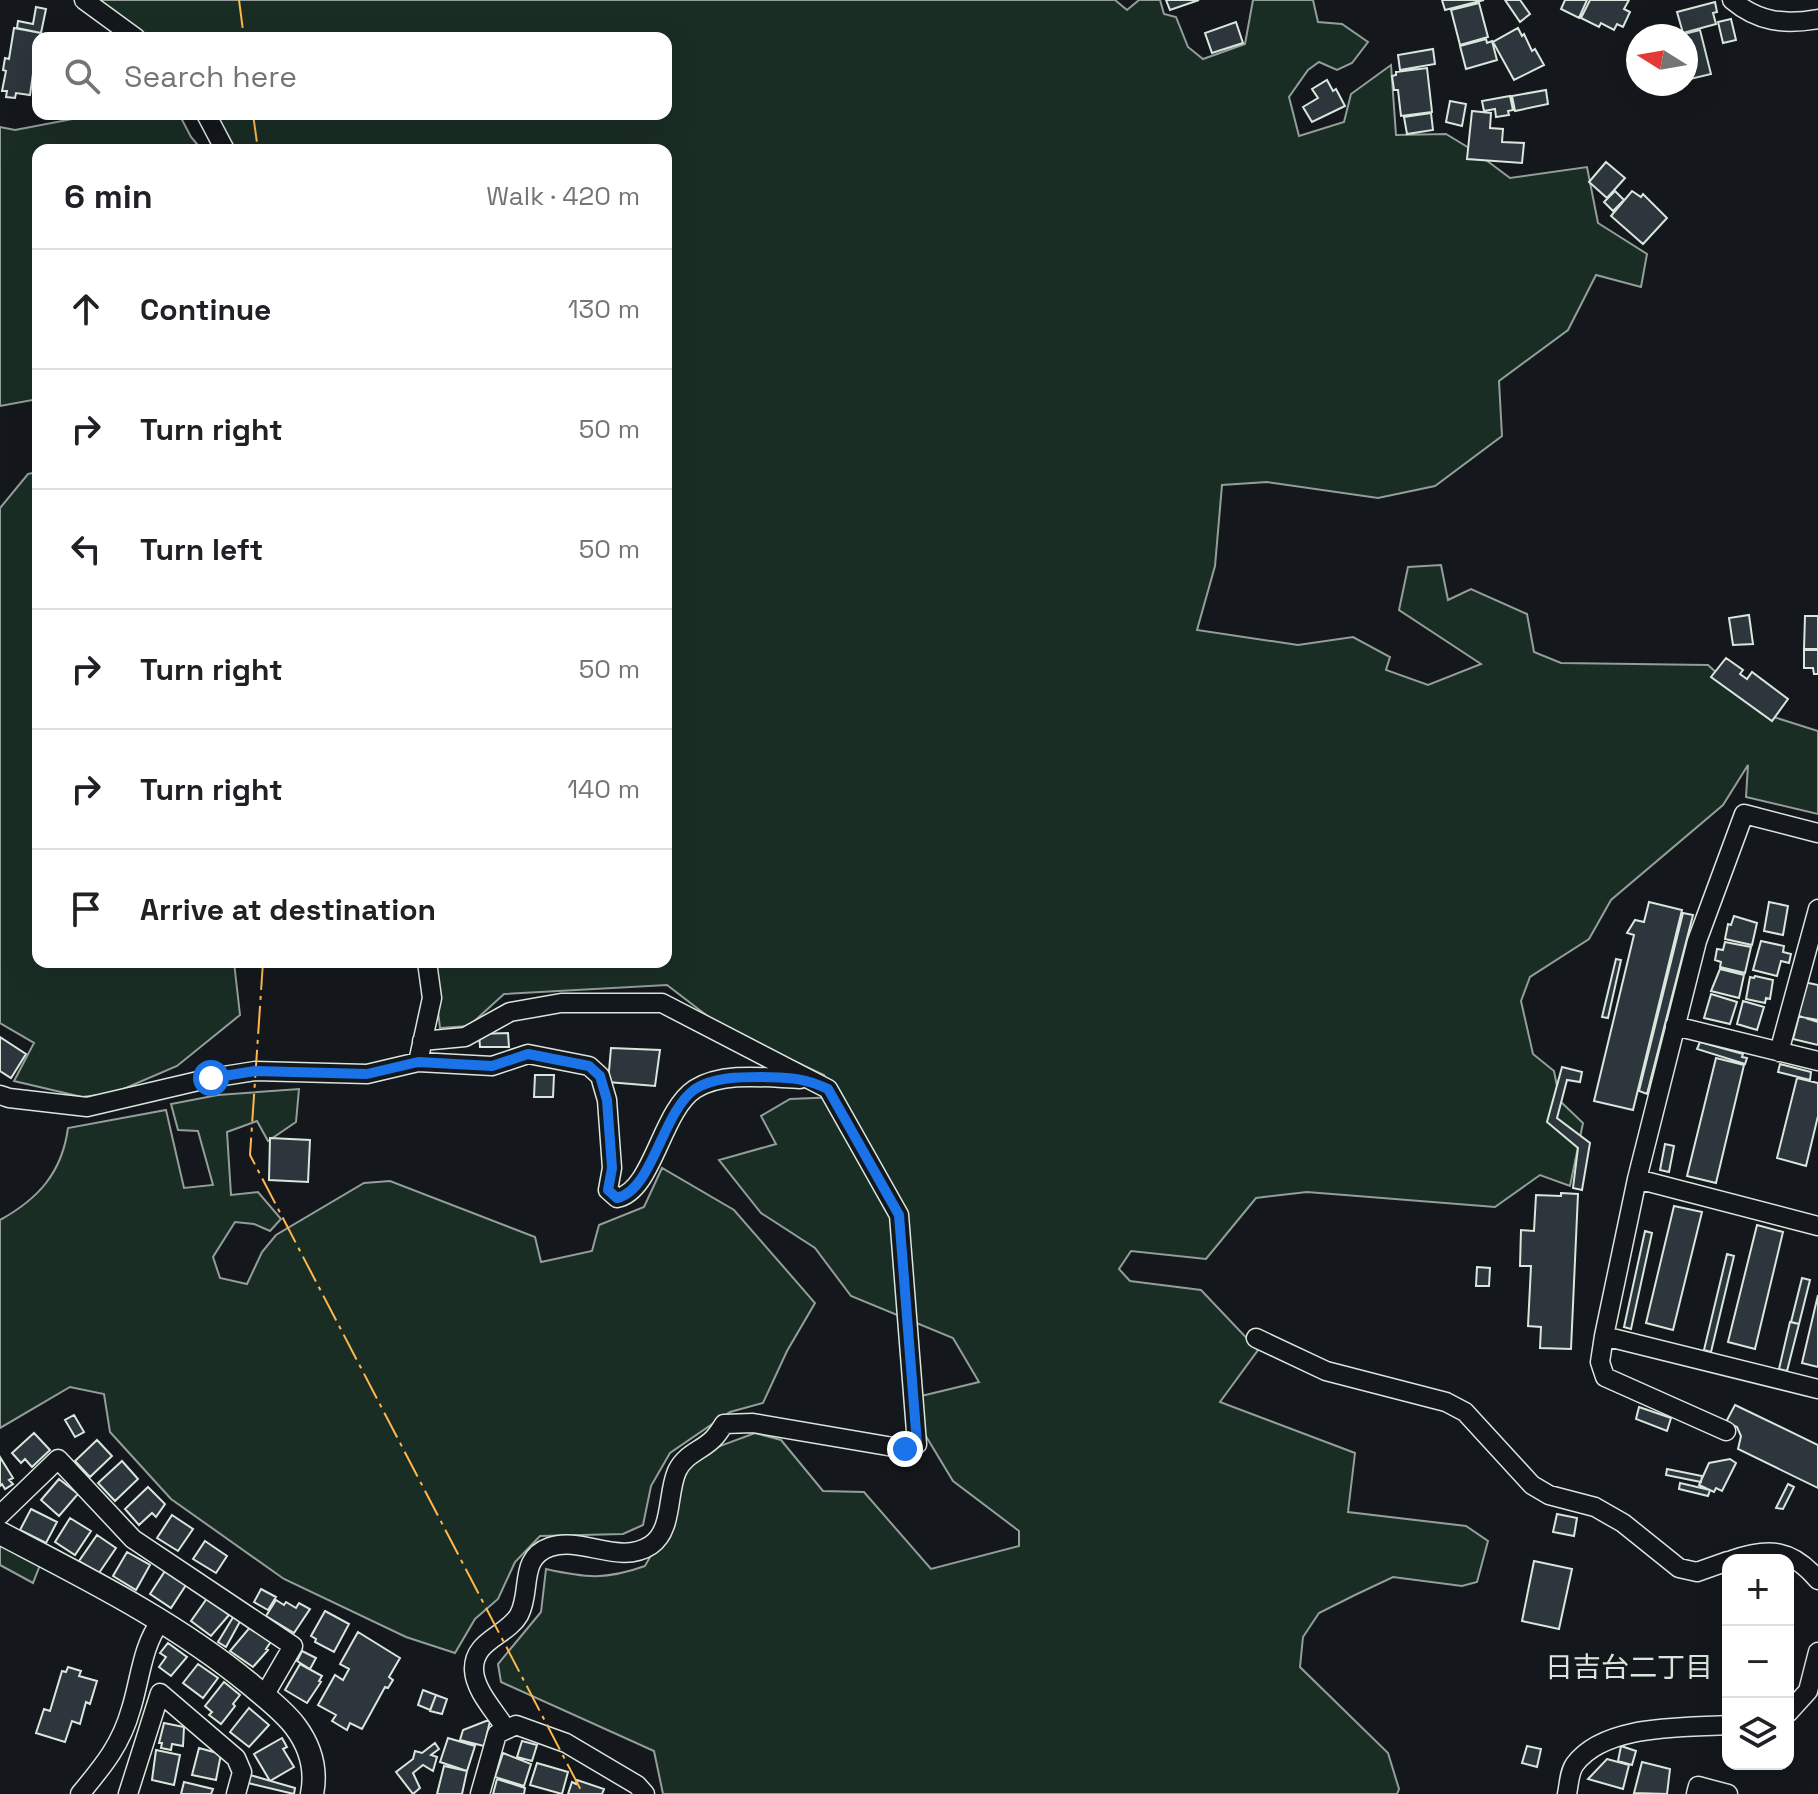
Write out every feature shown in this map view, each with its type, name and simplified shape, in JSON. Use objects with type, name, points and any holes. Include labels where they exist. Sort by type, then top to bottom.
[{"type":"street","points":[[84,0],[128,32]]},
{"type":"street","points":[[1732,0],[1750,15],[1777,21],[1818,19]]},
{"type":"street","points":[[209,120],[222,144]]},
{"type":"street","points":[[1726,1431],[1605,1377],[1600,1362],[1604,1336],[1637,1179],[1697,941],[1744,814],[1818,833]]},
{"type":"street","points":[[1779,1052],[1818,909]]},
{"type":"street","points":[[418,1062],[432,998],[428,968]]},
{"type":"street","points":[[422,1041],[465,1037],[510,1012],[561,1003],[662,1003],[828,1089],[899,1215],[917,1444],[905,1449],[753,1423],[724,1424],[711,1441],[683,1461],[676,1474],[662,1533],[654,1544],[627,1552],[569,1543],[537,1553],[529,1564],[523,1606],[517,1619],[486,1642],[478,1654],[474,1669],[479,1689],[506,1729]]},
{"type":"street","points":[[1675,1026],[1818,1061]]},
{"type":"street","points":[[0,1095],[87,1107],[226,1075],[268,1071],[367,1074],[418,1062],[492,1066],[528,1054],[589,1066],[600,1076],[607,1100],[612,1168],[608,1190],[617,1198],[627,1196],[644,1175],[677,1110],[695,1089],[732,1076],[806,1079]]},
{"type":"street","points":[[1637,1179],[1818,1226]]},
{"type":"street","points":[[1604,1336],[1818,1389]]},
{"type":"street","points":[[1256,1338],[1326,1371],[1446,1402],[1465,1412],[1532,1485],[1549,1495],[1595,1507],[1623,1523],[1679,1568],[1697,1572],[1722,1564]]},
{"type":"street","points":[[0,1515],[58,1459],[133,1539],[293,1646],[264,1696]]},
{"type":"street","points":[[0,1533],[161,1621],[219,1659],[264,1696],[294,1725],[310,1752],[315,1777],[312,1794]]},
{"type":"street","points":[[1750,1554],[1782,1554]]},
{"type":"street","points":[[1794,1556],[1818,1580]]},
{"type":"street","points":[[80,1794],[113,1754],[130,1713],[152,1632],[161,1621]]},
{"type":"street","points":[[1794,1706],[1808,1691],[1818,1652]]},
{"type":"street","points":[[128,1794],[160,1693],[236,1758],[242,1772],[236,1794]]},
{"type":"street","points":[[480,1794],[497,1734],[516,1725],[566,1743],[637,1785],[645,1794]]},
{"type":"street","points":[[1567,1794],[1573,1767],[1588,1750],[1612,1738],[1722,1726]]},
{"type":"street","points":[[1696,1794],[1698,1786],[1728,1794]]},
{"type":"green space","points":[[98,0],[1115,0],[1127,10],[1139,0],[1160,0],[1164,14],[1176,17],[1188,47],[1203,59],[1245,44],[1253,0],[1313,0],[1318,22],[1342,24],[1368,42],[1352,63],[1337,70],[1319,62],[1308,70],[1289,97],[1299,136],[1344,122],[1351,94],[1391,65],[1396,135],[1446,134],[1510,178],[1587,167],[1598,223],[1647,254],[1641,287],[1596,275],[1568,330],[1499,381],[1502,436],[1435,486],[1378,498],[1267,482],[1222,485],[1215,566],[1197,630],[1298,645],[1353,637],[1390,657],[1386,670],[1428,685],[1481,664],[1399,610],[1408,567],[1441,565],[1448,600],[1471,589],[1527,614],[1534,652],[1561,663],[1708,665],[1761,713],[1818,731],[1818,814],[1746,797],[1748,765],[1723,805],[1611,900],[1589,939],[1530,977],[1521,1001],[1533,1054],[1554,1071],[1560,1101],[1583,1123],[1570,1186],[1540,1175],[1495,1207],[1307,1192],[1256,1198],[1206,1259],[1131,1251],[1119,1269],[1130,1281],[1201,1290],[1258,1350],[1220,1402],[1355,1453],[1348,1512],[1466,1526],[1488,1541],[1477,1582],[1462,1586],[1393,1577],[1319,1613],[1303,1637],[1300,1667],[1388,1753],[1399,1789],[1397,1794],[663,1794],[654,1751],[501,1682],[498,1664],[541,1612],[546,1569],[596,1576],[619,1574],[645,1566],[665,1530],[680,1475],[693,1456],[755,1433],[781,1440],[823,1491],[864,1492],[931,1569],[1019,1546],[1019,1531],[953,1481],[924,1433],[917,1397],[979,1382],[953,1338],[851,1296],[815,1248],[761,1213],[719,1160],[776,1144],[761,1116],[790,1099],[837,1097],[824,1075],[723,1028],[667,985],[504,994],[469,1026],[440,1028],[433,968],[672,968],[672,144],[231,144],[220,120],[672,120],[672,32],[142,32]]},
{"type":"green space","points":[[68,120],[182,120],[197,144],[32,144],[32,400],[0,406],[0,127],[15,130]]},
{"type":"green space","points":[[32,473],[32,968],[235,968],[240,1015],[177,1066],[114,1093],[82,1097],[14,1081],[34,1043],[0,1023],[0,508],[28,474]]},
{"type":"green space","points":[[299,1089],[296,1122],[268,1141],[257,1121],[227,1132],[231,1195],[258,1192],[281,1219],[270,1231],[254,1224],[235,1222],[213,1257],[220,1278],[247,1284],[262,1252],[276,1235],[364,1183],[390,1181],[535,1237],[541,1262],[592,1251],[599,1225],[644,1207],[662,1168],[734,1210],[815,1303],[787,1351],[763,1403],[730,1412],[670,1453],[651,1486],[643,1525],[623,1534],[540,1536],[515,1562],[498,1599],[475,1619],[455,1653],[406,1637],[284,1579],[171,1499],[110,1432],[104,1394],[70,1387],[0,1428],[0,1220],[26,1203],[46,1183],[60,1158],[68,1128],[166,1110],[184,1188],[213,1185],[198,1131],[178,1130],[171,1104],[218,1095]]},
{"type":"green space","points":[[0,1545],[40,1565],[33,1583],[0,1565]]},
{"type":"building","points":[[1166,0],[1199,0],[1170,10]]},
{"type":"building","points":[[1442,0],[1484,0],[1445,10]]},
{"type":"building","points":[[1505,0],[1520,0],[1530,14],[1520,22]]},
{"type":"building","points":[[1565,0],[1587,0],[1579,18],[1561,9]]},
{"type":"building","points":[[1590,0],[1629,0],[1624,9],[1630,12],[1623,27],[1617,24],[1614,30],[1601,23],[1599,27],[1581,18]]},
{"type":"building","points":[[1715,2],[1717,12],[1713,13],[1716,24],[1698,29],[1698,24],[1680,24],[1677,12]]},
{"type":"building","points":[[1479,3],[1488,37],[1460,45],[1451,10]]},
{"type":"building","points":[[36,7],[46,9],[41,32],[17,28],[18,21],[33,24]]},
{"type":"building","points":[[1731,19],[1736,40],[1723,43],[1718,22]]},
{"type":"building","points":[[1236,22],[1243,43],[1212,53],[1205,33]]},
{"type":"building","points":[[14,28],[36,32],[32,32],[30,95],[16,93],[15,98],[6,97],[7,91],[2,91],[5,58],[9,59]]},
{"type":"building","points":[[1518,28],[1544,65],[1514,80],[1493,42]]},
{"type":"building","points":[[1698,30],[1711,74],[1698,77]]},
{"type":"building","points":[[1486,39],[1487,43],[1492,41],[1497,60],[1466,69],[1460,46]]},
{"type":"building","points":[[1433,49],[1435,64],[1400,70],[1398,55]]},
{"type":"building","points":[[1427,68],[1432,112],[1401,116],[1398,90],[1394,90],[1392,76],[1396,72]]},
{"type":"building","points":[[1327,80],[1345,106],[1312,122],[1303,107],[1318,98],[1312,89]]},
{"type":"building","points":[[1546,90],[1548,104],[1515,111],[1512,96]]},
{"type":"building","points":[[1510,96],[1513,110],[1508,111],[1509,115],[1496,117],[1495,109],[1484,111],[1482,101]]},
{"type":"building","points":[[1450,101],[1466,104],[1462,126],[1446,122]]},
{"type":"building","points":[[1472,111],[1491,113],[1490,128],[1503,129],[1502,142],[1524,143],[1522,163],[1467,159]]},
{"type":"building","points":[[1431,113],[1433,130],[1407,134],[1404,117]]},
{"type":"building","points":[[1606,162],[1625,178],[1607,198],[1589,182]]},
{"type":"building","points":[[1615,191],[1624,200],[1613,211],[1604,202]]},
{"type":"building","points":[[1632,191],[1641,197],[1643,194],[1667,218],[1643,244],[1611,216]]},
{"type":"building","points":[[1749,615],[1753,644],[1733,645],[1729,618]]},
{"type":"building","points":[[1805,616],[1818,616],[1818,649],[1804,649]]},
{"type":"building","points":[[1804,650],[1818,650],[1818,674],[1814,674],[1813,668],[1804,668]]},
{"type":"building","points":[[1726,658],[1743,670],[1740,674],[1747,679],[1752,672],[1788,699],[1772,721],[1711,677]]},
{"type":"building","points":[[1649,902],[1682,910],[1633,1110],[1594,1101],[1634,935],[1627,933],[1635,920],[1644,922]]},
{"type":"building","points":[[1769,902],[1788,906],[1783,935],[1764,931]]},
{"type":"building","points":[[1683,913],[1693,915],[1647,1094],[1639,1091]]},
{"type":"building","points":[[1734,916],[1757,923],[1752,945],[1725,939],[1728,924],[1731,925]]},
{"type":"building","points":[[1761,941],[1784,946],[1783,952],[1791,954],[1789,963],[1781,961],[1777,976],[1753,970]]},
{"type":"building","points":[[1725,942],[1751,947],[1745,973],[1720,967],[1721,962],[1715,960],[1717,949],[1723,950]]},
{"type":"building","points":[[1616,959],[1621,960],[1608,1018],[1602,1017]]},
{"type":"building","points":[[1720,969],[1744,975],[1739,998],[1711,991]]},
{"type":"building","points":[[1750,977],[1773,980],[1770,999],[1766,998],[1765,1003],[1746,999]]},
{"type":"building","points":[[1804,982],[1818,985],[1818,1020],[1796,1016]]},
{"type":"building","points":[[1711,994],[1737,1002],[1730,1024],[1704,1018]]},
{"type":"building","points":[[1743,1001],[1764,1007],[1757,1030],[1737,1024]]},
{"type":"building","points":[[1799,1016],[1818,1022],[1818,1045],[1793,1039]]},
{"type":"building","points":[[508,1033],[509,1047],[480,1047],[479,1034]]},
{"type":"building","points":[[0,1037],[26,1054],[11,1078],[0,1071]]},
{"type":"building","points":[[1700,1042],[1743,1054],[1742,1057],[1747,1058],[1745,1064],[1697,1049]]},
{"type":"building","points":[[611,1048],[660,1050],[655,1086],[608,1082]]},
{"type":"building","points":[[1716,1058],[1744,1065],[1716,1183],[1687,1176]]},
{"type":"building","points":[[1780,1064],[1811,1072],[1810,1080],[1778,1072]]},
{"type":"building","points":[[1562,1067],[1582,1072],[1580,1082],[1567,1080],[1557,1118],[1590,1143],[1582,1190],[1573,1188],[1578,1148],[1547,1122]]},
{"type":"building","points":[[535,1075],[554,1075],[553,1097],[534,1097]]},
{"type":"building","points":[[1797,1078],[1818,1083],[1818,1116],[1806,1166],[1777,1158]]},
{"type":"building","points":[[270,1138],[310,1140],[308,1182],[269,1180]]},
{"type":"building","points":[[1665,1144],[1674,1146],[1669,1172],[1660,1170]]},
{"type":"building","points":[[1561,1193],[1578,1194],[1571,1349],[1540,1348],[1541,1327],[1528,1326],[1531,1266],[1520,1266],[1521,1230],[1534,1231],[1536,1195],[1561,1196]]},
{"type":"building","points":[[1674,1206],[1702,1212],[1673,1330],[1646,1323]]},
{"type":"building","points":[[1757,1225],[1783,1232],[1755,1349],[1728,1342]]},
{"type":"building","points":[[1645,1231],[1652,1233],[1631,1329],[1624,1327]]},
{"type":"building","points":[[1727,1254],[1734,1256],[1711,1352],[1704,1350]]},
{"type":"building","points":[[1477,1267],[1490,1268],[1489,1286],[1476,1286]]},
{"type":"building","points":[[1802,1278],[1810,1280],[1799,1324],[1791,1322]]},
{"type":"building","points":[[1818,1295],[1818,1367],[1802,1363]]},
{"type":"building","points":[[1790,1322],[1799,1324],[1787,1371],[1779,1369]]},
{"type":"building","points":[[1735,1405],[1818,1445],[1818,1488],[1738,1449],[1741,1436],[1737,1427],[1726,1422]]},
{"type":"building","points":[[1639,1407],[1671,1418],[1667,1431],[1636,1419]]},
{"type":"building","points":[[74,1415],[84,1432],[75,1437],[65,1420]]},
{"type":"building","points":[[34,1433],[50,1450],[32,1467],[25,1459],[21,1463],[12,1453]]},
{"type":"building","points":[[97,1440],[112,1456],[90,1477],[75,1461]]},
{"type":"building","points":[[0,1457],[13,1478],[9,1480],[13,1484],[5,1489],[2,1484],[0,1486]]},
{"type":"building","points":[[1730,1459],[1736,1463],[1722,1491],[1716,1488],[1714,1492],[1699,1485],[1709,1463]]},
{"type":"building","points":[[122,1461],[138,1479],[115,1501],[98,1483]]},
{"type":"building","points":[[1667,1469],[1702,1476],[1701,1482],[1666,1475]]},
{"type":"building","points":[[59,1479],[78,1494],[59,1516],[41,1500]]},
{"type":"building","points":[[1680,1483],[1710,1490],[1708,1496],[1679,1489]]},
{"type":"building","points":[[1788,1484],[1794,1487],[1783,1509],[1776,1508]]},
{"type":"building","points":[[148,1487],[165,1504],[156,1517],[152,1513],[139,1525],[125,1509]]},
{"type":"building","points":[[31,1509],[57,1522],[46,1543],[20,1530]]},
{"type":"building","points":[[1557,1514],[1577,1518],[1574,1536],[1553,1532]]},
{"type":"building","points":[[172,1515],[193,1529],[178,1551],[157,1538]]},
{"type":"building","points":[[70,1518],[91,1531],[75,1555],[55,1542]]},
{"type":"building","points":[[97,1535],[116,1548],[99,1573],[79,1561]]},
{"type":"building","points":[[205,1541],[227,1556],[216,1573],[193,1559]]},
{"type":"building","points":[[127,1552],[150,1565],[136,1590],[113,1576]]},
{"type":"building","points":[[1534,1561],[1572,1569],[1559,1629],[1522,1621]]},
{"type":"building","points":[[165,1571],[186,1585],[171,1608],[150,1594]]},
{"type":"building","points":[[261,1589],[276,1597],[268,1610],[254,1602]]},
{"type":"building","points":[[208,1597],[229,1615],[211,1636],[191,1621]]},
{"type":"building","points":[[276,1600],[296,1608],[299,1603],[310,1609],[294,1633],[266,1616]]},
{"type":"building","points":[[325,1611],[349,1624],[334,1652],[315,1642],[316,1639],[311,1636]]},
{"type":"building","points":[[235,1614],[242,1618],[226,1647],[218,1642]]},
{"type":"building","points":[[251,1626],[272,1640],[268,1650],[253,1667],[230,1651]]},
{"type":"building","points":[[358,1632],[400,1658],[389,1677],[393,1680],[388,1688],[385,1687],[362,1729],[350,1723],[347,1730],[332,1721],[336,1715],[318,1705],[335,1675],[343,1680],[349,1669],[340,1664]]},
{"type":"building","points":[[168,1643],[187,1657],[171,1676],[159,1667],[166,1657],[160,1653]]},
{"type":"building","points":[[302,1651],[316,1658],[310,1669],[297,1661]]},
{"type":"building","points":[[198,1664],[218,1678],[203,1698],[183,1683]]},
{"type":"building","points":[[300,1664],[322,1676],[307,1703],[285,1690]]},
{"type":"building","points":[[68,1667],[81,1671],[79,1676],[97,1681],[90,1704],[86,1702],[80,1724],[72,1721],[65,1742],[36,1733],[44,1709],[50,1711],[62,1671],[66,1672]]},
{"type":"building","points":[[224,1682],[240,1695],[221,1724],[209,1715],[212,1712],[205,1706]]},
{"type":"building","points":[[423,1690],[436,1695],[430,1710],[418,1705]]},
{"type":"building","points":[[436,1695],[447,1699],[442,1714],[430,1711]]},
{"type":"building","points":[[249,1708],[269,1725],[249,1747],[230,1732]]},
{"type":"building","points":[[490,1721],[484,1746],[460,1740],[463,1730]]},
{"type":"building","points":[[164,1723],[184,1727],[183,1746],[172,1744],[171,1750],[161,1748],[162,1743],[159,1743]]},
{"type":"building","points":[[282,1738],[287,1747],[283,1749],[294,1767],[270,1781],[254,1754]]},
{"type":"building","points":[[448,1738],[475,1746],[467,1771],[440,1762]]},
{"type":"building","points":[[522,1741],[537,1745],[532,1761],[517,1757]]},
{"type":"building","points":[[435,1743],[439,1749],[431,1755],[437,1757],[433,1771],[423,1765],[413,1773],[420,1788],[413,1794],[396,1772],[413,1759],[415,1751],[422,1753]]},
{"type":"building","points":[[1527,1746],[1541,1749],[1537,1767],[1522,1763]]},
{"type":"building","points":[[1621,1746],[1636,1751],[1632,1765],[1618,1761]]},
{"type":"building","points":[[199,1748],[221,1754],[216,1780],[192,1775]]},
{"type":"building","points":[[156,1750],[180,1755],[174,1785],[152,1780]]},
{"type":"building","points":[[503,1753],[531,1764],[524,1786],[495,1777]]},
{"type":"building","points":[[1607,1759],[1629,1765],[1623,1789],[1588,1779]]},
{"type":"building","points":[[1642,1762],[1670,1769],[1667,1794],[1634,1793]]},
{"type":"building","points":[[537,1763],[568,1772],[562,1794],[530,1785]]},
{"type":"building","points":[[444,1766],[467,1771],[462,1794],[437,1794]]},
{"type":"building","points":[[250,1775],[295,1788],[294,1794],[248,1783]]},
{"type":"building","points":[[497,1779],[525,1788],[524,1794],[493,1794]]},
{"type":"building","points":[[577,1780],[604,1789],[602,1794],[568,1794],[572,1782],[576,1784]]},
{"type":"building","points":[[184,1782],[213,1789],[211,1794],[181,1794]]},
{"type":"power","points":[[239,0],[243,32]]},
{"type":"power","points":[[254,120],[257,144]]},
{"type":"power","points":[[263,968],[250,1155],[583,1794]]},
{"type":"district","name":"日吉台二丁目","points":[[1629,1667]]},
{"type":"route","points":[[211,1078],[255,1071],[367,1074],[418,1062],[492,1066],[528,1054],[589,1066],[600,1076],[607,1100],[612,1168],[608,1190],[617,1198],[627,1196],[644,1175],[658,1142],[677,1110],[695,1089],[732,1076],[806,1079],[828,1089],[899,1215],[917,1444],[905,1449]]}]
